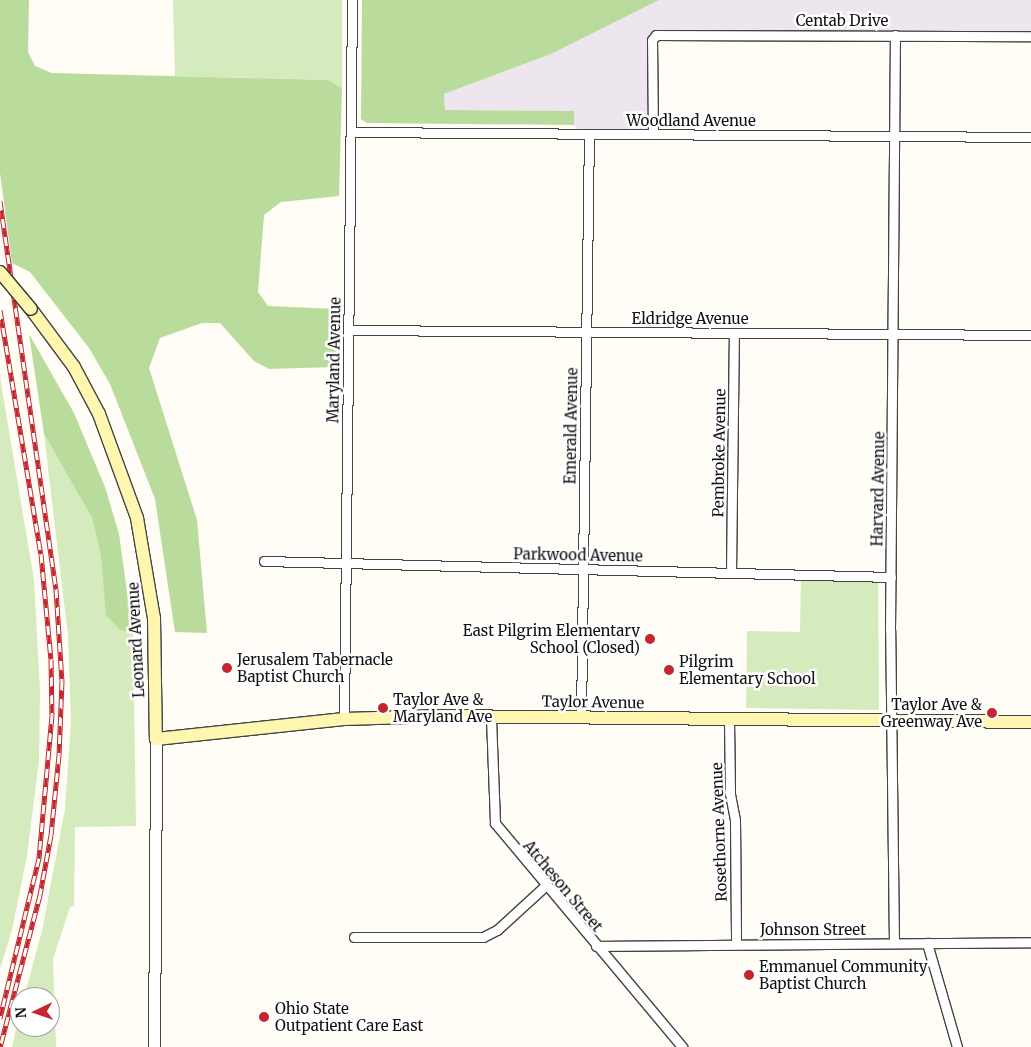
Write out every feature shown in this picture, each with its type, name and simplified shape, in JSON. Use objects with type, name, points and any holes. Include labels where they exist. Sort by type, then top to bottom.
[{"type":"main road","name":"Leonard Avenue","points":[[0,272],[31,309],[74,367],[95,406],[122,469],[137,518],[154,618],[156,739]]},
{"type":"main road","name":"Taylor Avenue","points":[[156,739],[344,720],[581,718],[1031,722]]},
{"type":"street","name":"Maryland Avenue","points":[[344,720],[352,0]]},
{"type":"street","name":"Harvard Avenue","points":[[894,943],[890,721],[896,35]]},
{"type":"street","name":"Centab Drive","points":[[653,134],[653,37],[1031,36]]},
{"type":"street","name":"Woodland Avenue","points":[[351,132],[1031,137]]},
{"type":"street","name":"Emerald Avenue","points":[[581,718],[588,134]]},
{"type":"street","name":"Eldridge Avenue","points":[[348,330],[1031,335]]},
{"type":"street","name":"Pembroke Avenue","points":[[732,573],[734,333]]},
{"type":"street","name":"Parkwood Avenue","points":[[264,561],[891,577]]},
{"type":"street","name":"Atcheson Street","points":[[491,718],[494,824],[682,1047]]},
{"type":"street","name":"Rosethorne Avenue","points":[[729,720],[730,794],[735,820],[736,944]]},
{"type":"street","name":"Leonard Avenue","points":[[154,1047],[156,739]]},
{"type":"street","points":[[354,937],[483,937],[497,930],[545,886]]},
{"type":"street","name":"Johnson Street","points":[[596,946],[1031,942]]},
{"type":"street","points":[[927,943],[956,1047]]},
{"type":"shaded area","points":[[659,0],[1031,0],[1031,39],[654,33],[652,135],[581,135],[574,125],[574,111],[445,110],[444,94],[551,54]]},
{"type":"green space","points":[[0,0],[29,0],[28,52],[35,66],[52,73],[328,80],[342,88],[339,196],[281,202],[264,215],[258,292],[268,306],[335,309],[341,313],[339,361],[334,367],[269,369],[254,361],[220,323],[202,323],[160,338],[149,368],[197,520],[207,633],[175,632],[155,499],[110,384],[89,348],[30,272],[12,263],[0,173]]},
{"type":"green space","points":[[173,0],[342,0],[342,88],[328,80],[175,76]]},
{"type":"green space","points":[[362,0],[659,0],[551,54],[444,94],[445,110],[574,111],[574,125],[367,123],[361,119]]},
{"type":"green space","points":[[29,334],[74,413],[105,487],[119,534],[133,635],[119,629],[106,615],[101,556],[92,518],[44,434]]},
{"type":"green space","points":[[0,377],[34,580],[40,691],[39,760],[27,856],[12,930],[0,969]]},
{"type":"green space","points":[[44,434],[92,518],[119,629],[133,635],[136,826],[75,827],[74,906],[70,907],[53,959],[54,987],[27,987],[42,931],[65,809],[71,721],[68,636]]},
{"type":"green space","points":[[801,580],[878,581],[879,710],[746,708],[747,631],[800,632]]},
{"type":"green space","points":[[14,1037],[56,1037],[56,1047],[12,1047]]},
{"type":"railway","points":[[0,201],[56,589],[62,681],[59,755],[51,835],[40,895],[0,1047]]},
{"type":"railway","points":[[0,310],[41,554],[51,659],[52,715],[39,858],[0,1018]]},
{"type":"place","name":"East Pilgrim Elementary School (Closed)","points":[[650,639]]},
{"type":"place","name":"Jerusalem Tabernacle Baptist Church","points":[[227,668]]},
{"type":"place","name":"Pilgrim Elementary School","points":[[669,670]]},
{"type":"place","name":"Taylor Ave & Maryland Ave","points":[[383,708]]},
{"type":"place","name":"Taylor Ave & Greenway Ave","points":[[992,713]]},
{"type":"place","name":"Emmanuel Community Baptist Church","points":[[749,975]]},
{"type":"place","name":"Ohio State Outpatient Care East","points":[[264,1017]]}]
